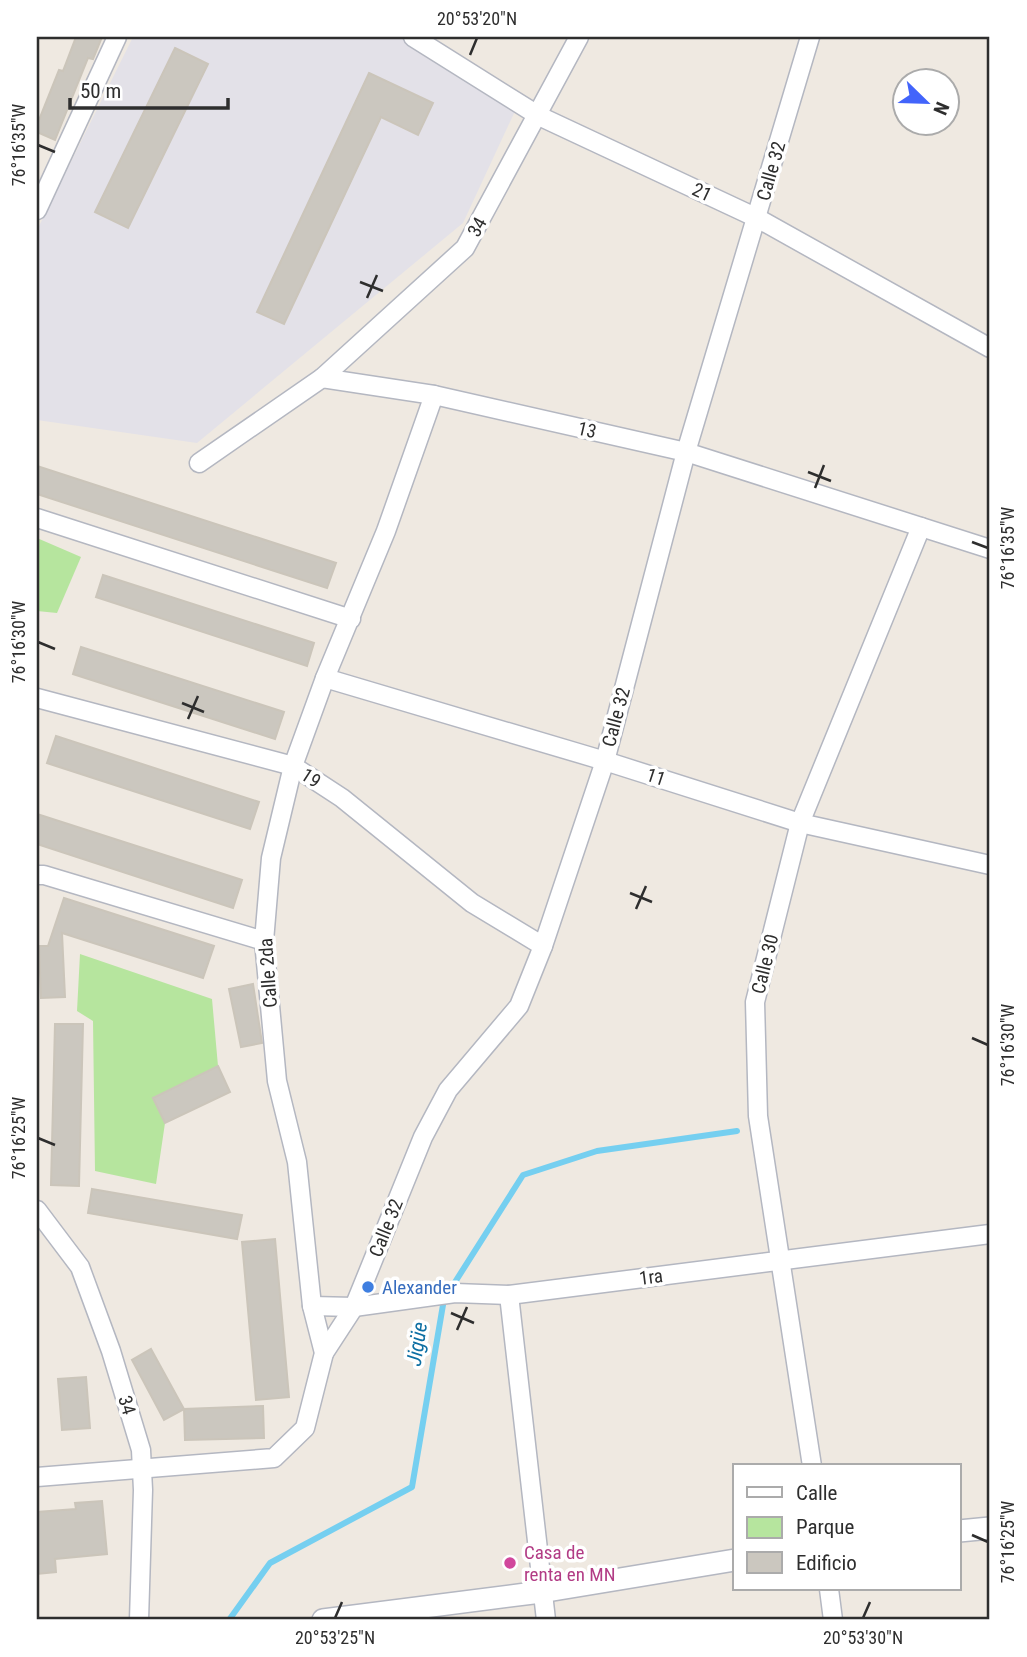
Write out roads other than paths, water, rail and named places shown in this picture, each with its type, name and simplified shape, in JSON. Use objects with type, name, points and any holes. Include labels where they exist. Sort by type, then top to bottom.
[{"type":"street","points":[[37,210],[117,37]]},
{"type":"street","name":"21","points":[[414,37],[539,116],[757,218],[990,348]]},
{"type":"street","name":"34","points":[[322,378],[465,248],[539,116],[579,37]]},
{"type":"street","name":"Calle 32","points":[[324,1353],[354,1307],[424,1137],[448,1090],[519,1006],[543,946],[605,761],[686,452],[810,37]]},
{"type":"street","points":[[199,463],[322,378]]},
{"type":"street","name":"13","points":[[322,378],[434,395],[686,452],[990,549]]},
{"type":"street","name":"Calle 2da","points":[[142,1469],[274,1458],[305,1428],[324,1353],[312,1306],[297,1162],[277,1081],[264,941],[271,858],[293,766],[324,678],[386,531],[434,395]]},
{"type":"street","points":[[37,518],[351,619]]},
{"type":"street","name":"Calle 30","points":[[812,1464],[758,1116],[755,1002],[800,823],[920,527]]},
{"type":"street","name":"11","points":[[324,678],[605,761],[800,823],[990,866]]},
{"type":"street","name":"19","points":[[37,698],[293,766],[342,798],[472,903],[543,946]]},
{"type":"street","points":[[37,875],[264,941]]},
{"type":"street","name":"34","points":[[37,1210],[80,1267],[111,1350],[141,1450],[139,1620]]},
{"type":"street","name":"1ra","points":[[312,1306],[354,1307],[455,1293],[509,1295],[990,1234]]},
{"type":"street","points":[[509,1295],[546,1620]]},
{"type":"street","points":[[37,1476],[142,1469]]},
{"type":"street","points":[[960,1531],[990,1528]]},
{"type":"street","points":[[323,1620],[541,1592],[733,1560]]},
{"type":"street","points":[[829,1590],[833,1620]]},
{"type":"waterway","name":"Jigüe","points":[[450,1290],[523,1175],[597,1151],[737,1131]]},
{"type":"waterway","name":"Jigüe","points":[[229,1620],[270,1563],[412,1487],[444,1299]]},
{"type":"place","name":"Alexander","points":[[368,1287]]},
{"type":"place","name":"Casa de renta en MN","points":[[510,1563]]}]
